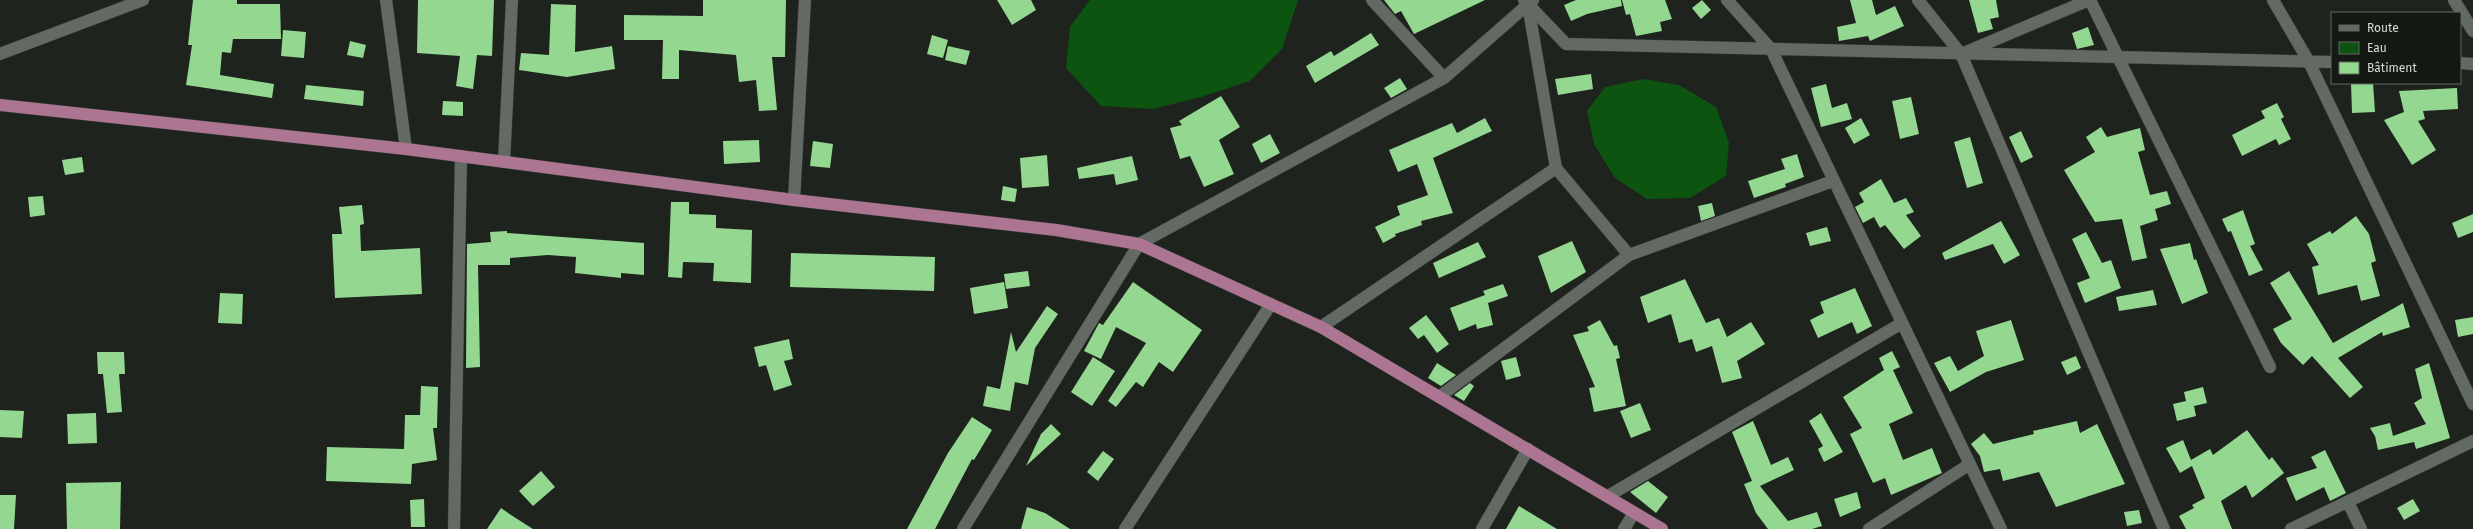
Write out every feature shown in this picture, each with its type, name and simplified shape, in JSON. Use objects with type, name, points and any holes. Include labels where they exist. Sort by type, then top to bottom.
[{"type":"highway","points":[[0,105],[406,149],[794,200],[1056,230],[1139,244],[1321,327],[1662,529]]},
{"type":"street","points":[[0,54],[143,0]]},
{"type":"street","points":[[386,0],[406,149]]},
{"type":"street","points":[[504,162],[512,0]]},
{"type":"street","points":[[794,200],[805,0]]},
{"type":"street","points":[[1372,0],[1444,78]]},
{"type":"street","points":[[1728,0],[1771,49],[2001,529]]},
{"type":"street","points":[[1918,0],[1961,54],[2164,529]]},
{"type":"street","points":[[1961,54],[2089,0],[2270,367]]},
{"type":"street","points":[[2273,0],[2309,62],[2473,404]]},
{"type":"street","points":[[2454,0],[2473,31]]},
{"type":"street","points":[[964,529],[1139,244],[1444,78],[1529,2]]},
{"type":"street","points":[[1529,2],[1566,44],[2331,62]]},
{"type":"street","points":[[1529,2],[1556,168],[1629,255]]},
{"type":"street","points":[[2461,63],[2473,64]]},
{"type":"street","points":[[454,529],[461,156]]},
{"type":"street","points":[[1321,327],[1556,168]]},
{"type":"street","points":[[1439,396],[1629,255],[1833,181]]},
{"type":"street","points":[[1125,529],[1271,304]]},
{"type":"street","points":[[1608,496],[1902,323]]},
{"type":"street","points":[[2291,529],[2473,441]]},
{"type":"street","points":[[1482,529],[1528,449]]},
{"type":"street","points":[[1869,529],[1970,464]]},
{"type":"street","points":[[2348,502],[2361,529]]},
{"type":"street","points":[[1624,529],[1634,513]]},
{"type":"water","points":[[1090,0],[1298,0],[1282,49],[1250,81],[1201,97],[1153,109],[1101,106],[1066,68],[1070,27]]},
{"type":"water","points":[[1644,79],[1679,85],[1716,107],[1729,143],[1726,176],[1690,198],[1647,199],[1615,178],[1594,144],[1587,111],[1605,87]]},
{"type":"building","points":[[193,0],[237,0],[237,4],[280,4],[281,39],[233,39],[231,53],[222,52],[220,75],[274,84],[272,98],[186,85],[192,45],[188,45]]},
{"type":"building","points":[[418,0],[494,0],[492,56],[477,55],[473,89],[456,86],[460,56],[417,53]]},
{"type":"building","points":[[703,0],[786,0],[785,57],[772,57],[777,110],[759,111],[756,80],[739,82],[736,55],[679,50],[679,79],[662,79],[663,40],[624,40],[624,15],[703,16]]},
{"type":"building","points":[[997,0],[1031,0],[1036,10],[1012,25]]},
{"type":"building","points":[[1384,0],[1485,0],[1414,34],[1401,11],[1395,14]]},
{"type":"building","points":[[1576,0],[1621,0],[1622,6],[1587,14],[1571,21],[1564,5]]},
{"type":"building","points":[[1622,0],[1665,0],[1672,19],[1660,22],[1662,31],[1636,36],[1630,14],[1626,15]]},
{"type":"building","points":[[1702,0],[1711,10],[1701,19],[1692,8]]},
{"type":"building","points":[[1850,0],[1872,0],[1876,15],[1895,6],[1904,26],[1870,41],[1868,36],[1839,41],[1837,27],[1856,23]]},
{"type":"building","points":[[1969,0],[1996,0],[1999,17],[1990,19],[1993,29],[1978,33]]},
{"type":"building","points":[[551,4],[576,5],[575,52],[612,46],[615,69],[567,77],[519,70],[521,53],[549,55]]},
{"type":"building","points":[[2088,27],[2094,45],[2077,49],[2072,33]]},
{"type":"building","points":[[283,30],[306,32],[304,58],[281,56]]},
{"type":"building","points":[[1371,33],[1379,45],[1315,83],[1306,66],[1331,51],[1334,56]]},
{"type":"building","points":[[932,35],[948,40],[943,58],[927,54]]},
{"type":"building","points":[[350,41],[366,45],[363,58],[347,55]]},
{"type":"building","points":[[948,46],[970,51],[966,65],[945,60]]},
{"type":"building","points":[[1591,74],[1593,89],[1558,95],[1555,79]]},
{"type":"building","points":[[1400,78],[1407,89],[1391,98],[1384,88]]},
{"type":"building","points":[[1826,84],[1832,108],[1847,103],[1852,119],[1821,127],[1811,88]]},
{"type":"building","points":[[2351,84],[2373,84],[2375,112],[2352,113]]},
{"type":"building","points":[[306,85],[364,91],[363,106],[304,99]]},
{"type":"building","points":[[2457,88],[2458,109],[2423,111],[2425,119],[2418,121],[2436,150],[2412,165],[2384,120],[2404,112],[2399,91]]},
{"type":"building","points":[[1221,96],[1240,127],[1219,140],[1234,174],[1204,187],[1190,156],[1180,159],[1170,128],[1182,125],[1179,121]]},
{"type":"building","points":[[1911,97],[1919,134],[1900,139],[1892,101]]},
{"type":"building","points":[[443,101],[463,102],[463,116],[442,115]]},
{"type":"building","points":[[2277,103],[2284,117],[2281,119],[2291,139],[2279,145],[2276,139],[2242,156],[2232,135],[2265,118],[2261,111]]},
{"type":"building","points":[[1485,118],[1492,131],[1433,158],[1453,213],[1421,221],[1422,225],[1395,234],[1396,236],[1383,243],[1375,227],[1400,215],[1397,206],[1428,195],[1417,164],[1398,172],[1389,150],[1452,123],[1457,133]]},
{"type":"building","points":[[1861,118],[1870,135],[1854,144],[1845,128]]},
{"type":"building","points":[[2101,127],[2107,137],[2140,128],[2145,150],[2138,152],[2150,195],[2167,191],[2171,204],[2155,209],[2158,220],[2140,226],[2147,258],[2132,261],[2122,219],[2095,222],[2064,170],[2095,152],[2086,137]]},
{"type":"building","points":[[2021,131],[2033,157],[2021,163],[2009,137]]},
{"type":"building","points":[[1270,134],[1280,153],[1261,163],[1252,144]]},
{"type":"building","points":[[1970,137],[1983,183],[1967,188],[1954,142]]},
{"type":"building","points":[[759,140],[760,162],[724,164],[723,141]]},
{"type":"building","points":[[813,141],[833,144],[830,168],[810,166]]},
{"type":"building","points":[[1797,154],[1804,177],[1785,184],[1786,187],[1754,198],[1748,181],[1785,169],[1781,159]]},
{"type":"building","points":[[1047,155],[1049,186],[1022,188],[1020,158]]},
{"type":"building","points":[[1132,156],[1138,180],[1116,185],[1114,174],[1079,179],[1077,168]]},
{"type":"building","points":[[82,157],[84,172],[65,175],[62,160]]},
{"type":"building","points":[[1881,179],[1894,203],[1906,198],[1914,212],[1906,215],[1921,236],[1904,249],[1885,225],[1880,228],[1874,217],[1863,223],[1855,207],[1864,202],[1859,193]]},
{"type":"building","points":[[1003,186],[1017,189],[1015,202],[1001,200]]},
{"type":"building","points":[[43,196],[45,215],[30,217],[28,197]]},
{"type":"building","points":[[671,202],[689,202],[689,214],[716,215],[716,228],[752,230],[751,283],[713,281],[714,263],[683,262],[682,278],[668,277]]},
{"type":"building","points":[[1712,203],[1715,216],[1701,221],[1698,206]]},
{"type":"building","points":[[362,205],[364,224],[360,225],[361,251],[420,248],[422,294],[335,298],[332,234],[342,234],[339,207]]},
{"type":"building","points":[[2243,210],[2255,244],[2250,246],[2263,270],[2249,276],[2231,231],[2228,232],[2222,219]]},
{"type":"building","points":[[2473,214],[2473,232],[2458,238],[2452,223]]},
{"type":"building","points":[[2356,216],[2369,234],[2376,261],[2371,263],[2380,296],[2361,301],[2357,285],[2318,295],[2312,267],[2319,265],[2307,244],[2330,231],[2332,234]]},
{"type":"building","points":[[2001,221],[2020,255],[2004,264],[1993,244],[1945,260],[1942,253]]},
{"type":"building","points":[[1827,227],[1831,241],[1810,246],[1806,233]]},
{"type":"building","points":[[507,231],[507,233],[644,243],[644,275],[621,273],[621,278],[575,273],[576,257],[548,255],[510,258],[510,265],[478,265],[480,367],[466,368],[467,244],[491,242],[490,232]]},
{"type":"building","points":[[2086,232],[2102,263],[2111,260],[2121,288],[2085,303],[2077,283],[2090,278],[2072,239]]},
{"type":"building","points":[[1572,241],[1586,272],[1551,293],[1538,256]]},
{"type":"building","points":[[1478,242],[1486,257],[1439,278],[1433,263]]},
{"type":"building","points":[[2190,243],[2194,260],[2196,259],[2208,293],[2182,304],[2160,249]]},
{"type":"building","points":[[791,253],[935,257],[934,291],[790,287]]},
{"type":"building","points":[[1028,271],[1030,286],[1006,289],[1004,274]]},
{"type":"building","points":[[2289,271],[2333,343],[2403,303],[2410,327],[2383,336],[2382,332],[2338,358],[2363,387],[2350,398],[2312,356],[2303,365],[2281,343],[2273,329],[2292,319],[2270,283]]},
{"type":"building","points":[[1685,279],[1706,323],[1719,318],[1727,337],[1751,322],[1765,344],[1737,361],[1742,378],[1722,383],[1712,346],[1696,352],[1692,339],[1679,343],[1671,314],[1648,323],[1640,297]]},
{"type":"building","points":[[1004,282],[1008,308],[974,314],[970,288]]},
{"type":"building","points":[[1133,282],[1202,330],[1173,372],[1159,362],[1143,387],[1136,382],[1116,407],[1108,401],[1146,343],[1116,327],[1101,359],[1084,351],[1099,323],[1103,325]]},
{"type":"building","points":[[1503,284],[1508,296],[1488,303],[1493,325],[1477,329],[1476,324],[1459,331],[1450,308],[1485,295],[1483,291]]},
{"type":"building","points":[[1855,288],[1872,326],[1857,334],[1852,322],[1818,338],[1810,320],[1824,313],[1820,302]]},
{"type":"building","points":[[2153,290],[2157,305],[2119,311],[2116,297]]},
{"type":"building","points":[[220,293],[243,294],[242,324],[218,323]]},
{"type":"building","points":[[1047,306],[1058,314],[1035,348],[1028,385],[1015,382],[1010,411],[983,406],[987,386],[1000,389],[1011,332],[1016,352]]},
{"type":"building","points":[[1426,315],[1449,344],[1437,353],[1424,335],[1418,339],[1409,328]]},
{"type":"building","points":[[2473,317],[2473,334],[2458,337],[2455,320]]},
{"type":"building","points":[[1600,320],[1614,346],[1617,345],[1620,358],[1616,359],[1626,406],[1594,412],[1589,388],[1595,387],[1573,335],[1589,331],[1587,327]]},
{"type":"building","points":[[2011,320],[2024,360],[1986,372],[1950,392],[1934,363],[1950,356],[1958,371],[1984,356],[1976,331]]},
{"type":"building","points":[[789,339],[793,359],[784,361],[792,385],[774,391],[766,365],[759,367],[754,347]]},
{"type":"building","points":[[1892,351],[1900,367],[1893,370],[1913,413],[1889,424],[1903,460],[1932,448],[1942,473],[1891,495],[1885,478],[1873,483],[1850,434],[1862,428],[1843,397],[1884,370],[1879,358]]},
{"type":"building","points":[[97,352],[124,352],[125,374],[119,374],[122,412],[107,413],[103,374],[98,374]]},
{"type":"building","points":[[2076,356],[2081,368],[2067,375],[2061,362]]},
{"type":"building","points":[[1093,357],[1115,371],[1092,406],[1071,392]]},
{"type":"building","points":[[1516,357],[1521,376],[1506,380],[1501,361]]},
{"type":"building","points":[[1437,363],[1456,375],[1441,386],[1428,378]]},
{"type":"building","points":[[2429,363],[2450,438],[2416,449],[2414,442],[2378,450],[2375,436],[2370,428],[2390,423],[2393,436],[2426,424],[2414,403],[2422,398],[2415,369]]},
{"type":"building","points":[[1470,383],[1474,386],[1464,401],[1454,395]]},
{"type":"building","points":[[421,386],[438,387],[437,428],[433,428],[437,460],[412,464],[411,484],[326,481],[327,447],[404,449],[405,415],[420,415]]},
{"type":"building","points":[[2203,387],[2207,403],[2194,406],[2196,416],[2177,421],[2173,404],[2186,401],[2184,392]]},
{"type":"building","points":[[1640,403],[1651,430],[1631,438],[1620,411]]},
{"type":"building","points":[[0,410],[24,411],[22,438],[0,437]]},
{"type":"building","points":[[96,413],[97,443],[68,444],[67,414]]},
{"type":"building","points":[[1821,413],[1843,452],[1824,462],[1818,449],[1823,446],[1809,421]]},
{"type":"building","points":[[972,417],[992,430],[974,460],[972,459],[935,529],[907,529],[948,453]]},
{"type":"building","points":[[1753,421],[1771,465],[1788,457],[1794,470],[1760,486],[1788,521],[1817,512],[1822,526],[1812,529],[1768,529],[1756,513],[1744,484],[1752,481],[1732,432]]},
{"type":"building","points":[[2077,421],[2080,433],[2097,424],[2125,484],[2056,507],[2039,472],[2003,481],[2000,469],[1984,472],[1980,456],[1971,444],[1984,433],[1993,444],[2034,434],[2033,431]]},
{"type":"building","points":[[1051,424],[1061,434],[1026,466],[1041,434]]},
{"type":"building","points":[[2247,430],[2269,460],[2272,457],[2284,473],[2252,498],[2246,485],[2221,501],[2232,529],[2186,529],[2179,516],[2194,508],[2192,505],[2205,498],[2192,466],[2180,473],[2166,448],[2183,440],[2191,460],[2210,449],[2213,455]]},
{"type":"building","points":[[2325,450],[2346,493],[2330,501],[2324,487],[2296,501],[2286,478],[2317,468],[2311,457]]},
{"type":"building","points":[[1103,451],[1114,459],[1098,481],[1087,472]]},
{"type":"building","points":[[541,471],[555,487],[533,506],[519,491]]},
{"type":"building","points":[[1648,481],[1668,497],[1656,513],[1630,492]]},
{"type":"building","points":[[121,482],[120,529],[67,529],[66,483]]},
{"type":"building","points":[[1857,492],[1861,508],[1840,517],[1834,499]]},
{"type":"building","points":[[0,495],[16,495],[14,529],[0,529]]},
{"type":"building","points":[[424,499],[425,527],[411,527],[410,500]]},
{"type":"building","points":[[2413,499],[2420,511],[2404,520],[2397,508]]},
{"type":"building","points":[[1519,506],[1557,529],[1506,529]]},
{"type":"building","points":[[1027,507],[1045,513],[1070,529],[1021,529]]},
{"type":"building","points":[[501,508],[511,515],[533,529],[487,529]]},
{"type":"building","points":[[2139,510],[2142,523],[2127,526],[2124,512]]}]
